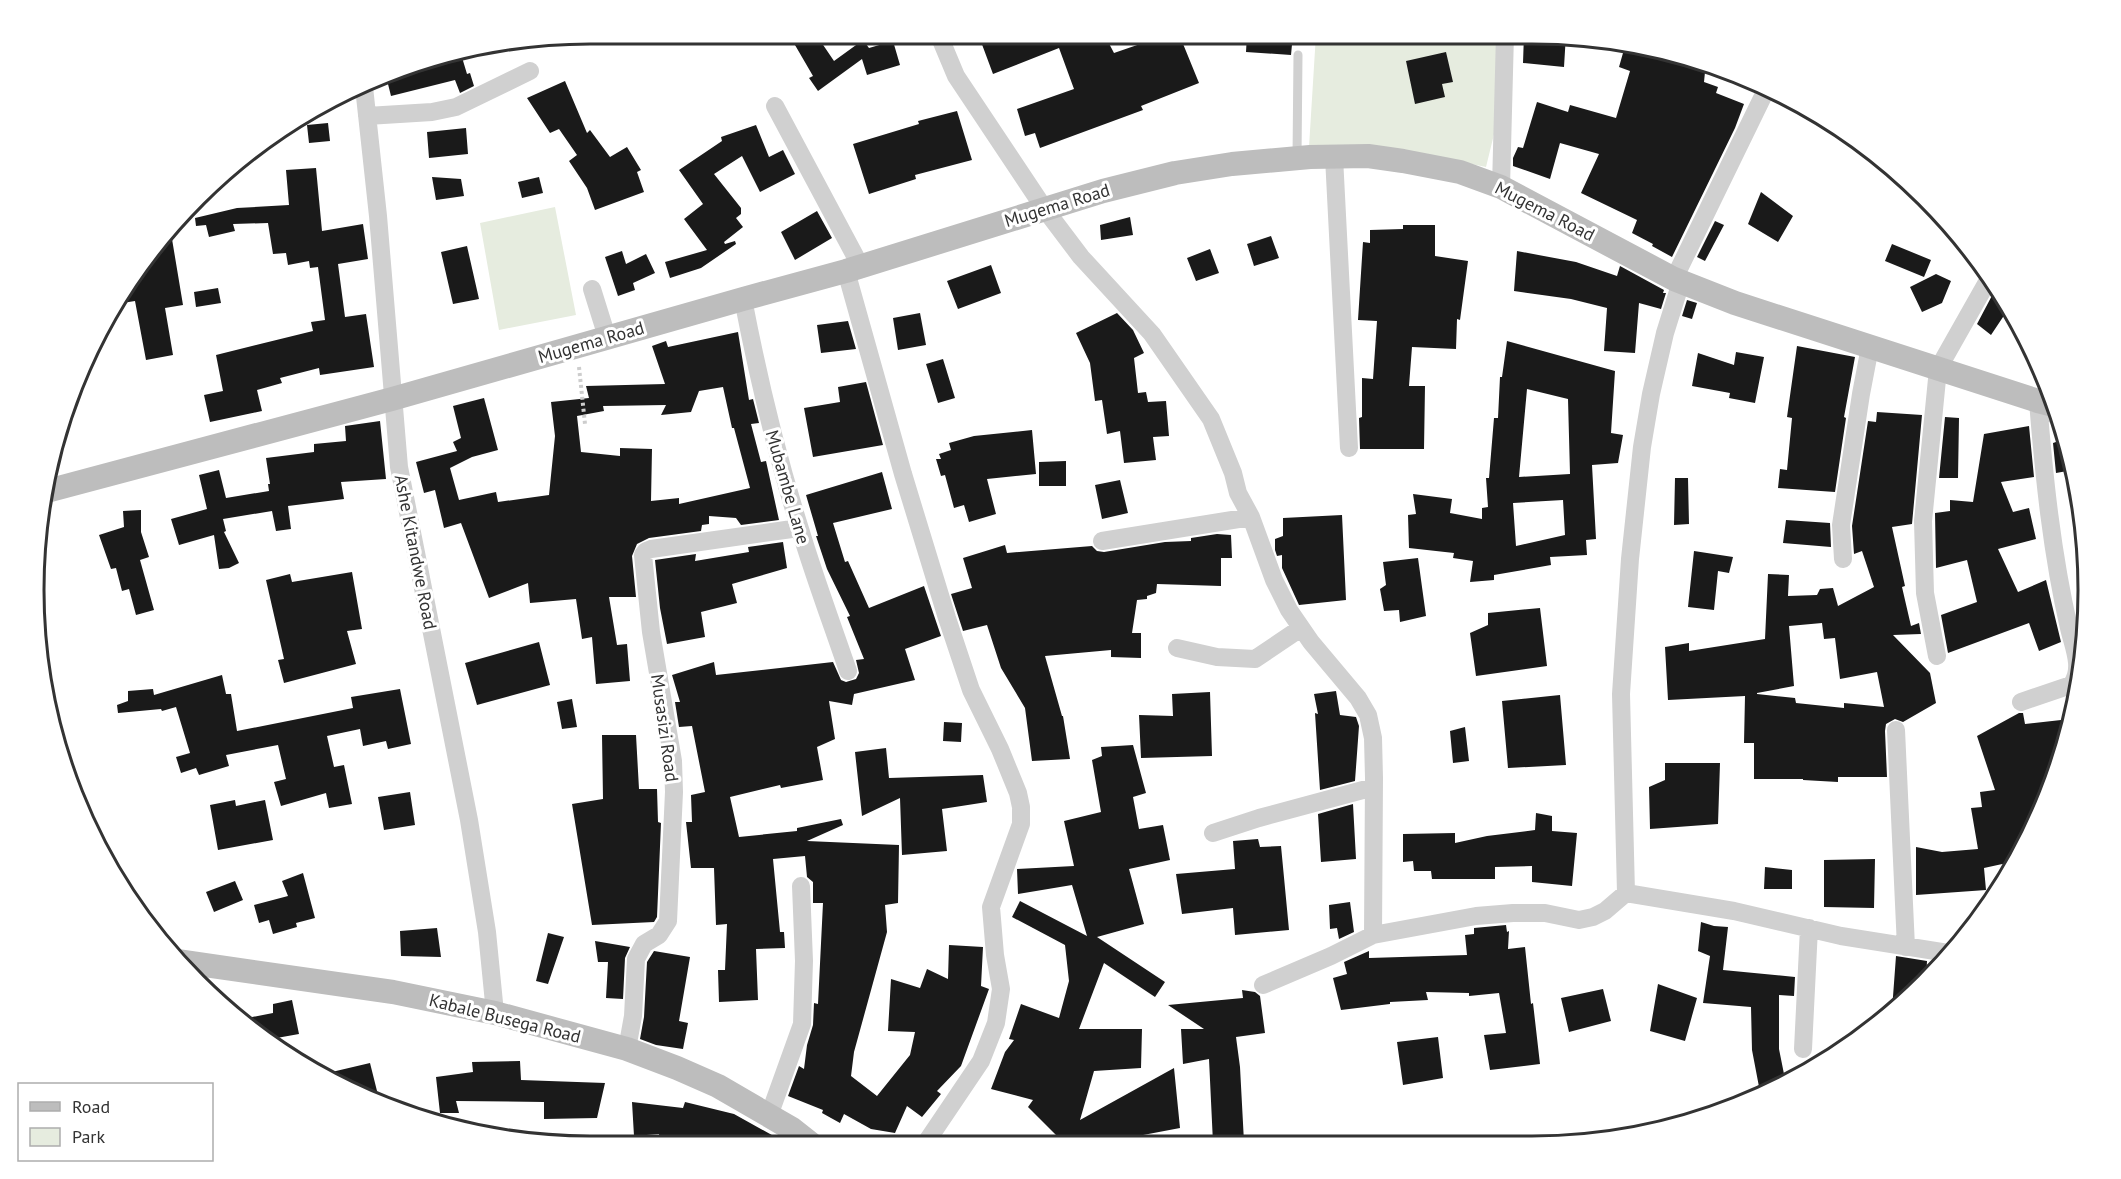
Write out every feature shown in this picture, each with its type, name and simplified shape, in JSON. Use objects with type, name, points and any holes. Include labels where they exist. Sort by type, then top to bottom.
[{"type":"street","points":[[943,44],[961,83],[1044,208],[1081,257],[1152,334],[1211,419],[1233,473],[1238,493],[1251,518],[1274,580],[1289,610],[1358,698],[1368,715],[1372,738],[1374,787],[1373,935]]},
{"type":"street","points":[[1501,187],[1505,44]]},
{"type":"street","points":[[367,116],[432,112],[456,107],[530,71]]},
{"type":"street","name":"Ashe Kitandwe Road","points":[[365,92],[379,226],[399,467],[469,820],[487,932],[495,1013]]},
{"type":"street","points":[[1263,985],[1373,935],[1476,916],[1514,913],[1545,913],[1580,920],[1605,911],[1626,892],[1621,694],[1630,560],[1642,447],[1651,394],[1678,280],[1763,96]]},
{"type":"street","points":[[775,106],[854,269],[903,474],[947,618],[971,690],[1000,748],[1018,793],[1021,807],[1021,824],[991,907],[995,955],[1001,989],[996,1023],[981,1061],[930,1136]]},
{"type":"street","name":"Mugema Road","points":[[53,490],[392,399],[854,269],[1103,191],[1175,173],[1232,164],[1334,157],[1368,156],[1460,172],[1501,187],[1678,280],[1735,303],[2044,403]]},
{"type":"street","points":[[1334,157],[1349,448]]},
{"type":"street","points":[[1937,657],[1925,593],[1923,521],[1938,369],[1985,286]]},
{"type":"street","points":[[592,289],[607,337]]},
{"type":"street","name":"Mubambe Lane","points":[[743,299],[758,375],[799,528],[848,671]]},
{"type":"street","points":[[1843,559],[1841,525],[1870,347]]},
{"type":"street","points":[[2046,406],[2041,449],[2066,613],[2074,649]]},
{"type":"street","points":[[1102,541],[1251,518]]},
{"type":"street","name":"Musasizi Road","points":[[627,1049],[633,1016],[636,959],[644,944],[659,935],[668,921],[674,792],[673,761],[651,632],[643,555],[646,550],[651,549],[799,528]]},
{"type":"street","points":[[1177,648],[1217,657],[1255,659],[1301,628]]},
{"type":"street","points":[[2021,702],[2069,686]]},
{"type":"street","points":[[1896,730],[1906,947]]},
{"type":"street","points":[[1213,833],[1374,787]]},
{"type":"street","points":[[769,1116],[802,1024],[804,961],[801,886]]},
{"type":"street","points":[[1626,892],[1940,952]]},
{"type":"street","points":[[1803,1049],[1809,928]]},
{"type":"street","name":"Kabale Busega Road","points":[[192,964],[393,992],[495,1013],[627,1049],[718,1086],[769,1116],[796,1136]]},
{"type":"lane","points":[[1296,159],[1298,55]]},
{"type":"path","points":[[577,346],[585,424]]},
{"type":"green space","points":[[1315,44],[1496,44],[1496,126],[1486,167],[1399,149],[1309,147]]},
{"type":"green space","points":[[555,207],[576,315],[499,330],[480,223]]},
{"type":"building","points":[[794,44],[822,44],[834,61],[857,44],[866,44],[869,48],[894,44],[900,65],[867,75],[862,59],[818,91],[809,78],[813,76]]},
{"type":"building","points":[[982,44],[1109,44],[1114,53],[1140,44],[1183,44],[1199,83],[1141,106],[1143,110],[1040,148],[1035,133],[1025,136],[1017,109],[1074,89],[1059,48],[993,74]]},
{"type":"building","points":[[1246,44],[1292,44],[1291,55],[1246,52]]},
{"type":"building","points":[[1524,44],[1565,45],[1564,67],[1523,63]]},
{"type":"building","points":[[1446,52],[1453,82],[1442,84],[1445,97],[1415,104],[1406,61]]},
{"type":"building","points":[[1623,52],[1705,71],[1704,82],[1718,87],[1716,93],[1744,104],[1735,128],[1672,257],[1632,233],[1637,220],[1581,193],[1599,154],[1560,143],[1550,179],[1513,166],[1513,158],[1518,147],[1523,148],[1537,102],[1568,112],[1570,105],[1616,118],[1630,71],[1619,67]]},
{"type":"building","points":[[462,59],[474,86],[460,93],[455,80],[391,96],[388,82],[414,72]]},
{"type":"building","points":[[565,81],[587,133],[590,130],[610,157],[627,147],[641,170],[637,172],[644,192],[595,210],[587,188],[569,161],[577,155],[559,129],[550,133],[527,98]]},
{"type":"building","points":[[957,111],[972,160],[915,175],[916,179],[869,194],[853,144],[919,124],[918,121]]},
{"type":"building","points":[[328,123],[330,141],[309,143],[307,125]]},
{"type":"building","points":[[756,125],[769,157],[783,150],[795,174],[760,192],[742,156],[714,174],[741,208],[741,214],[736,218],[743,227],[724,242],[725,244],[735,241],[736,244],[701,268],[670,278],[665,262],[707,250],[684,219],[703,204],[679,170],[722,141],[721,137]]},
{"type":"building","points":[[466,128],[468,154],[429,158],[427,132]]},
{"type":"building","points":[[316,168],[322,231],[363,224],[368,259],[338,264],[345,317],[366,314],[374,367],[320,375],[319,368],[280,378],[282,383],[257,390],[262,411],[210,422],[204,395],[223,391],[216,355],[313,331],[311,322],[325,320],[318,267],[310,268],[309,261],[288,265],[286,253],[273,254],[268,223],[233,224],[235,231],[209,237],[206,225],[196,226],[195,218],[237,208],[289,205],[286,170]]},
{"type":"building","points":[[432,177],[461,179],[464,196],[436,200]]},
{"type":"building","points":[[539,177],[543,193],[522,198],[518,182]]},
{"type":"building","points":[[1761,192],[1793,216],[1778,242],[1748,224]]},
{"type":"building","points":[[817,211],[832,238],[795,260],[781,232]]},
{"type":"building","points":[[1130,217],[1133,235],[1101,240],[1100,225]]},
{"type":"building","points":[[1715,221],[1724,225],[1705,261],[1697,257]]},
{"type":"building","points":[[1403,225],[1435,225],[1435,256],[1468,261],[1460,320],[1457,319],[1456,349],[1412,347],[1409,386],[1425,386],[1424,449],[1360,449],[1359,418],[1362,417],[1362,378],[1373,379],[1377,321],[1358,320],[1363,242],[1370,243],[1370,230],[1403,229]]},
{"type":"building","points":[[1271,236],[1279,258],[1254,266],[1247,244]]},
{"type":"building","points":[[172,238],[183,305],[165,308],[173,355],[146,360],[135,301],[126,302]]},
{"type":"building","points":[[1892,244],[1931,260],[1924,277],[1885,261]]},
{"type":"building","points":[[467,246],[479,299],[453,304],[441,252]]},
{"type":"building","points":[[1210,249],[1219,273],[1196,281],[1187,258]]},
{"type":"building","points":[[622,251],[626,264],[646,254],[655,273],[633,283],[635,290],[618,296],[605,257]]},
{"type":"building","points":[[1517,251],[1576,262],[1617,276],[1620,266],[1664,290],[1663,293],[1666,293],[1661,309],[1639,303],[1635,353],[1604,351],[1607,308],[1571,299],[1514,291]]},
{"type":"building","points":[[991,265],[1001,293],[958,309],[947,281]]},
{"type":"building","points":[[1936,274],[1951,281],[1942,303],[1922,312],[1910,287]]},
{"type":"building","points":[[218,288],[221,303],[196,307],[194,292]]},
{"type":"building","points":[[1991,297],[2004,316],[1991,335],[1977,324]]},
{"type":"building","points":[[1687,300],[1697,303],[1692,319],[1682,316]]},
{"type":"building","points":[[920,313],[926,345],[898,350],[893,318]]},
{"type":"building","points":[[1117,313],[1133,330],[1144,353],[1134,358],[1138,393],[1146,392],[1148,402],[1166,401],[1169,436],[1153,437],[1156,460],[1124,463],[1120,431],[1107,434],[1102,400],[1095,401],[1090,363],[1076,333]]},
{"type":"building","points":[[848,321],[856,349],[821,353],[817,325]]},
{"type":"building","points":[[738,332],[749,400],[753,399],[759,423],[751,424],[761,462],[766,461],[779,520],[741,525],[736,518],[709,516],[709,524],[702,525],[701,531],[649,538],[637,544],[632,556],[636,597],[609,597],[617,645],[627,644],[630,681],[596,684],[592,637],[582,639],[576,599],[530,603],[528,583],[489,598],[461,523],[444,528],[435,490],[424,493],[416,462],[457,451],[453,442],[461,438],[453,406],[484,398],[498,450],[472,457],[450,468],[459,500],[496,492],[498,502],[549,495],[555,436],[551,402],[589,398],[586,386],[665,384],[652,346],[666,341],[668,347]],"holes":[[[723,387],[732,428],[734,428],[750,488],[679,504],[679,498],[651,501],[652,449],[620,448],[620,456],[581,452],[577,416],[604,411],[603,406],[666,405],[661,415],[691,412],[699,391]]]},
{"type":"building","points":[[1507,341],[1615,371],[1611,433],[1623,435],[1618,463],[1592,465],[1596,539],[1586,540],[1587,555],[1550,557],[1551,565],[1494,575],[1494,580],[1470,582],[1473,561],[1453,558],[1454,553],[1409,548],[1408,515],[1416,514],[1413,494],[1452,499],[1450,513],[1482,519],[1482,508],[1488,507],[1486,478],[1489,478],[1494,418],[1498,418],[1500,377],[1502,377]],"holes":[[[1527,389],[1568,399],[1570,474],[1519,477]],[[1563,500],[1565,535],[1516,546],[1513,503]]]},
{"type":"building","points":[[1797,346],[1855,357],[1844,417],[1846,418],[1835,492],[1778,488],[1780,469],[1787,470],[1792,418],[1787,417]]},
{"type":"building","points":[[1736,352],[1764,357],[1755,403],[1729,398],[1730,393],[1692,386],[1698,353],[1734,365]]},
{"type":"building","points":[[943,359],[955,398],[938,403],[926,364]]},
{"type":"building","points":[[866,382],[883,445],[813,457],[804,408],[840,402],[838,387]]},
{"type":"building","points":[[1877,412],[1922,415],[1912,524],[1892,527],[1911,626],[1919,623],[1921,634],[1893,635],[1930,673],[1936,703],[1903,722],[1895,719],[1886,724],[1887,777],[1838,777],[1838,782],[1754,779],[1754,743],[1744,743],[1745,696],[1668,700],[1665,647],[1689,643],[1689,651],[1765,639],[1768,574],[1789,575],[1788,596],[1817,595],[1820,589],[1833,588],[1838,606],[1874,587],[1862,551],[1854,554],[1852,526],[1868,421],[1876,422]],"holes":[[[1822,623],[1824,639],[1835,638],[1840,679],[1877,672],[1884,707],[1844,703],[1844,708],[1796,703],[1795,698],[1757,694],[1794,686],[1789,626]]]},
{"type":"building","points":[[1945,417],[1959,418],[1958,478],[1939,478]]},
{"type":"building","points":[[380,421],[386,479],[341,482],[344,499],[288,506],[291,529],[276,531],[272,511],[223,519],[226,531],[224,532],[239,563],[229,568],[219,569],[214,535],[179,545],[171,519],[207,509],[199,475],[219,470],[226,498],[269,491],[266,458],[314,452],[314,444],[346,441],[345,426]]},
{"type":"building","points":[[2029,426],[2034,477],[2001,482],[2013,512],[2029,508],[2036,539],[1998,549],[2018,592],[2046,580],[2061,642],[2039,651],[2029,623],[1948,653],[1941,615],[1977,602],[1967,560],[1936,568],[1935,513],[1950,511],[1950,500],[1973,502],[1984,434]]},
{"type":"building","points":[[1032,430],[1036,474],[987,479],[996,514],[969,522],[964,505],[954,508],[945,475],[941,476],[936,459],[941,459],[939,454],[951,450],[949,443],[974,436]]},
{"type":"building","points":[[2057,442],[2064,472],[2056,473],[2053,443]]},
{"type":"building","points":[[1066,461],[1066,486],[1039,486],[1039,462]]},
{"type":"building","points":[[882,472],[892,509],[833,523],[845,562],[848,561],[869,608],[924,586],[941,636],[905,649],[915,680],[854,694],[852,705],[829,701],[835,739],[817,747],[823,780],[781,788],[780,785],[730,797],[739,837],[797,831],[797,828],[841,819],[843,825],[807,841],[899,845],[898,903],[885,905],[887,932],[854,1052],[851,1076],[877,1096],[910,1055],[915,1032],[888,1031],[891,979],[920,988],[927,969],[948,979],[949,945],[983,947],[981,986],[989,989],[961,1066],[937,1091],[941,1094],[922,1117],[907,1106],[895,1133],[871,1129],[844,1114],[840,1123],[822,1113],[823,1110],[788,1096],[799,1066],[804,1069],[807,1045],[813,1025],[814,1003],[818,1004],[823,903],[813,903],[813,882],[807,877],[805,856],[773,859],[780,932],[784,932],[785,948],[756,949],[758,1000],[719,1002],[718,970],[725,970],[727,924],[716,925],[714,868],[691,868],[686,822],[692,822],[691,795],[705,792],[692,726],[679,727],[675,702],[680,702],[672,675],[714,662],[716,675],[833,662],[841,680],[846,682],[856,679],[859,673],[856,660],[864,659],[847,617],[850,616],[827,569],[806,495]]},
{"type":"building","points":[[1675,478],[1688,478],[1689,524],[1674,525]]},
{"type":"building","points":[[1120,480],[1128,513],[1102,519],[1095,485]]},
{"type":"building","points":[[141,510],[141,532],[149,557],[140,560],[154,610],[136,615],[129,589],[122,591],[116,568],[111,569],[99,535],[124,527],[123,511]]},
{"type":"building","points":[[1342,515],[1346,600],[1299,605],[1282,568],[1282,555],[1277,556],[1275,550],[1275,539],[1283,536],[1283,518]]},
{"type":"building","points":[[1786,520],[1830,523],[1831,547],[1783,543]]},
{"type":"building","points":[[1217,534],[1231,535],[1232,558],[1221,558],[1221,586],[1157,584],[1156,593],[1147,596],[1147,599],[1137,600],[1132,633],[1141,633],[1141,658],[1111,657],[1111,650],[1045,656],[1063,716],[1070,759],[1032,761],[1025,708],[1001,668],[987,625],[963,631],[951,594],[972,588],[963,558],[1005,545],[1007,553],[1092,546],[1097,551],[1104,552],[1165,542],[1191,541],[1191,538]]},
{"type":"building","points":[[783,542],[787,568],[732,584],[737,603],[701,612],[705,637],[667,644],[660,608],[655,560],[696,554],[695,561],[749,552],[748,547]]},
{"type":"building","points":[[1694,551],[1733,557],[1729,573],[1718,571],[1714,610],[1688,607]]},
{"type":"building","points":[[1418,558],[1426,616],[1400,622],[1399,610],[1384,611],[1380,589],[1386,585],[1383,562]]},
{"type":"building","points":[[352,572],[362,629],[347,631],[356,664],[284,683],[278,660],[284,659],[266,580],[290,574],[292,582]]},
{"type":"building","points":[[1540,608],[1547,666],[1476,676],[1470,633],[1488,625],[1488,613]]},
{"type":"building","points":[[539,642],[550,685],[477,705],[465,663]]},
{"type":"building","points":[[222,675],[226,694],[231,694],[237,731],[353,708],[351,697],[400,689],[411,744],[388,749],[386,741],[363,746],[360,729],[327,736],[334,767],[344,765],[352,804],[329,808],[326,793],[281,806],[274,782],[286,779],[278,745],[226,755],[229,766],[199,775],[196,768],[181,773],[176,757],[190,753],[176,707],[162,711],[161,709],[118,713],[117,705],[128,701],[128,691],[153,689],[154,695]]},
{"type":"building","points":[[1336,691],[1340,715],[1356,717],[1359,726],[1355,781],[1320,790],[1315,713],[1318,714],[1314,694]]},
{"type":"building","points":[[1210,692],[1212,756],[1141,758],[1139,715],[1173,716],[1172,694]]},
{"type":"building","points":[[1560,695],[1566,765],[1508,768],[1502,701]]},
{"type":"building","points":[[572,699],[577,727],[562,729],[557,702]]},
{"type":"building","points":[[2019,713],[2023,713],[2025,724],[2062,720],[2049,765],[2021,831],[2003,864],[1984,868],[1986,890],[1916,895],[1916,847],[1942,852],[1978,849],[1971,808],[1982,807],[1980,792],[1995,790],[1977,736]]},
{"type":"building","points":[[944,722],[962,723],[961,742],[943,741]]},
{"type":"building","points":[[1465,727],[1469,761],[1453,763],[1450,731]]},
{"type":"building","points":[[602,735],[636,735],[639,789],[657,789],[658,822],[661,823],[657,917],[654,922],[592,925],[572,804],[603,799]]},
{"type":"building","points":[[1133,745],[1146,793],[1133,797],[1139,829],[1163,825],[1170,860],[1129,869],[1144,924],[1097,937],[1165,982],[1155,997],[1104,963],[1079,1029],[1142,1029],[1141,1068],[1094,1071],[1080,1120],[1174,1068],[1180,1128],[1138,1136],[1057,1136],[1028,1107],[1033,1100],[991,1089],[1005,1052],[1014,1040],[1009,1039],[1021,1004],[1059,1018],[1069,981],[1065,945],[1012,917],[1020,901],[1087,936],[1072,885],[1018,894],[1017,869],[1074,866],[1064,821],[1101,812],[1092,760],[1102,756],[1101,747]]},
{"type":"building","points":[[886,748],[889,778],[983,775],[987,802],[942,809],[947,851],[902,855],[900,798],[862,816],[855,752]]},
{"type":"building","points":[[1665,763],[1720,763],[1718,824],[1650,829],[1649,787],[1665,780]]},
{"type":"building","points":[[410,792],[415,825],[384,830],[378,797]]},
{"type":"building","points":[[235,800],[236,806],[265,800],[273,840],[218,850],[210,805]]},
{"type":"building","points":[[1353,804],[1356,859],[1321,862],[1318,814]]},
{"type":"building","points":[[1536,813],[1552,816],[1552,831],[1577,833],[1572,886],[1532,882],[1532,866],[1495,867],[1495,879],[1432,879],[1431,871],[1414,871],[1413,861],[1403,862],[1403,834],[1455,833],[1455,843],[1535,830]]},
{"type":"building","points":[[1258,839],[1260,847],[1281,846],[1289,930],[1235,935],[1233,908],[1182,914],[1176,874],[1235,869],[1233,841]]},
{"type":"building","points":[[1875,859],[1874,908],[1824,907],[1824,860]]},
{"type":"building","points":[[1765,867],[1792,870],[1792,889],[1764,889]]},
{"type":"building","points":[[303,873],[315,918],[296,923],[297,927],[273,934],[269,920],[259,923],[254,905],[288,896],[282,881]]},
{"type":"building","points":[[235,881],[243,900],[214,912],[206,892]]},
{"type":"building","points":[[1350,902],[1354,932],[1339,939],[1337,928],[1330,929],[1329,905]]},
{"type":"building","points":[[1701,922],[1728,927],[1723,970],[1795,977],[1794,996],[1779,995],[1779,1049],[1784,1073],[1759,1085],[1752,1050],[1751,1007],[1703,1003],[1710,956],[1698,951]]},
{"type":"building","points":[[1506,925],[1507,932],[1509,931],[1508,949],[1525,947],[1540,1064],[1490,1070],[1484,1035],[1506,1033],[1499,993],[1469,996],[1469,993],[1426,992],[1428,1000],[1390,1002],[1390,1004],[1341,1010],[1333,978],[1347,974],[1344,962],[1369,951],[1369,958],[1467,955],[1465,935],[1474,934],[1474,928]]},
{"type":"building","points":[[437,928],[441,957],[401,956],[400,931]]},
{"type":"building","points":[[548,933],[564,937],[548,984],[536,981]]},
{"type":"building","points":[[595,941],[630,947],[625,958],[623,999],[606,998],[608,962],[598,962]]},
{"type":"building","points":[[654,951],[690,957],[679,1021],[688,1023],[683,1049],[656,1045],[640,1039],[644,1017],[647,962]]},
{"type":"building","points":[[1896,956],[1927,961],[1927,967],[1893,999]]},
{"type":"building","points":[[1658,984],[1697,998],[1685,1041],[1650,1031]]},
{"type":"building","points":[[1603,989],[1611,1021],[1569,1032],[1561,998]]},
{"type":"building","points":[[1242,990],[1255,992],[1260,996],[1265,1033],[1236,1037],[1244,1136],[1213,1136],[1209,1059],[1183,1064],[1181,1029],[1204,1029],[1168,1005],[1243,998]]},
{"type":"building","points":[[292,1000],[299,1034],[278,1038],[250,1017],[273,1013],[273,1004]]},
{"type":"building","points":[[1438,1037],[1443,1078],[1403,1085],[1397,1042]]},
{"type":"building","points":[[520,1061],[521,1080],[605,1083],[597,1118],[544,1119],[544,1102],[456,1101],[459,1113],[440,1113],[436,1077],[473,1072],[472,1062]]},
{"type":"building","points":[[370,1063],[377,1092],[348,1079],[334,1071]]},
{"type":"building","points":[[632,1102],[683,1108],[685,1102],[734,1114],[774,1136],[659,1136],[659,1134],[634,1136]]}]
